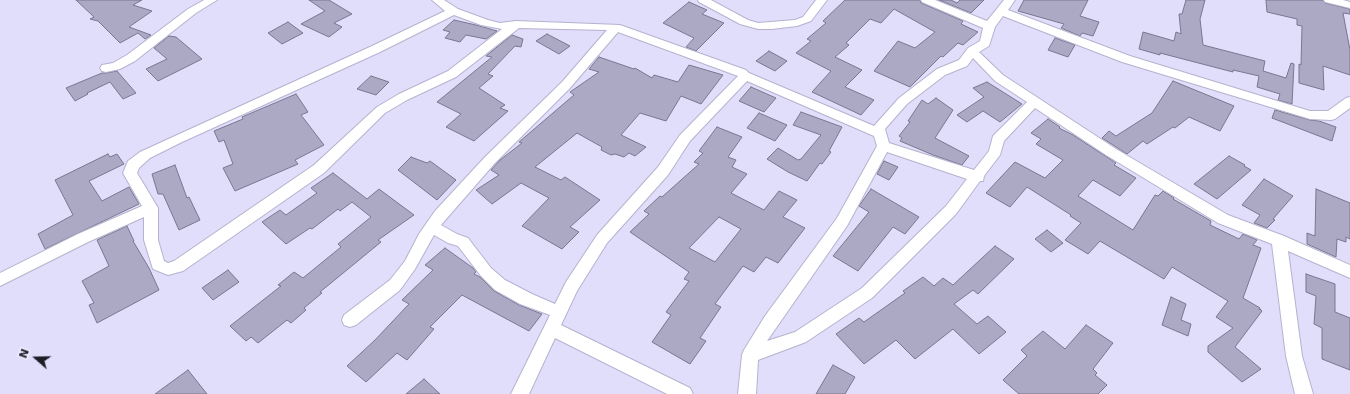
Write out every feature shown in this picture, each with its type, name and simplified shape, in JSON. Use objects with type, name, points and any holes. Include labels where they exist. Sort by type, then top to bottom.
[{"type":"street","points":[[106,68],[116,66],[131,58],[192,11],[212,0]]},
{"type":"street","points":[[437,0],[447,8],[500,26],[516,24],[616,27],[735,70],[745,76],[862,128],[882,140],[978,177]]},
{"type":"street","points":[[703,0],[744,22],[758,26],[772,26],[797,23],[807,19],[822,0]]},
{"type":"street","points":[[926,0],[989,26]]},
{"type":"street","points":[[747,394],[750,355],[771,321],[842,222],[882,140],[879,128],[903,101],[941,72],[963,63],[972,51],[985,43],[989,26],[1010,0]]},
{"type":"street","points":[[1328,0],[1350,6]]},
{"type":"street","points":[[454,10],[376,49],[269,96],[145,155],[133,165],[130,173],[150,208],[151,240],[158,265],[168,269],[178,267],[319,169],[381,110],[452,74],[466,65],[516,24]]},
{"type":"street","points":[[1000,11],[1126,59],[1310,115],[1331,116],[1350,102]]},
{"type":"street","points":[[350,320],[395,285],[410,266],[424,238],[440,215],[490,160],[566,85],[616,27]]},
{"type":"street","points":[[972,51],[999,78],[1034,102],[1111,152],[1222,219],[1279,240],[1350,272]]},
{"type":"street","points":[[520,394],[552,329],[570,287],[602,239],[663,171],[685,138],[745,76]]},
{"type":"street","points":[[750,355],[800,337],[867,293],[951,210],[978,177],[995,152],[998,139],[1034,102]]},
{"type":"street","points":[[0,280],[83,238],[150,208]]},
{"type":"street","points":[[431,227],[453,239],[463,242],[486,272],[500,285],[526,299],[559,312]]},
{"type":"street","points":[[1279,240],[1294,356],[1304,394]]},
{"type":"street","points":[[552,329],[684,394]]},
{"type":"building","points":[[76,0],[142,0],[133,5],[152,11],[129,27],[151,35],[145,39],[138,33],[120,43],[98,21],[90,19],[94,17]]},
{"type":"building","points":[[309,0],[329,0],[352,14],[334,23],[342,27],[329,37],[301,24],[325,11]]},
{"type":"building","points":[[845,0],[920,0],[921,3],[963,21],[961,24],[978,32],[963,45],[958,43],[943,57],[941,56],[910,87],[874,71],[898,41],[915,48],[935,32],[894,9],[881,23],[870,19],[846,43],[849,45],[835,57],[862,70],[845,87],[874,100],[861,115],[812,92],[831,71],[796,53],[811,41],[807,39],[826,23],[823,21]]},
{"type":"building","points":[[939,0],[951,0],[957,3],[960,0],[984,0],[971,13]]},
{"type":"building","points":[[1024,0],[1088,0],[1080,16],[1099,22],[1093,36],[1082,33],[1080,36],[1061,28],[1064,24],[1018,11]]},
{"type":"building","points":[[1186,0],[1205,0],[1200,19],[1203,45],[1265,61],[1263,71],[1286,78],[1291,63],[1294,64],[1292,104],[1278,100],[1280,94],[1257,87],[1259,76],[1233,70],[1233,72],[1139,49],[1143,32],[1174,41],[1176,32],[1181,34],[1179,14],[1182,14]]},
{"type":"building","points":[[1266,0],[1323,0],[1325,3],[1350,9],[1350,14],[1343,13],[1350,50],[1350,75],[1323,66],[1324,90],[1299,83],[1302,26],[1297,25],[1297,19],[1267,12]]},
{"type":"building","points":[[689,2],[707,10],[702,14],[724,23],[696,51],[686,47],[694,38],[663,23]]},
{"type":"building","points":[[454,20],[497,31],[486,39],[466,35],[460,42],[445,38],[450,32],[443,30]]},
{"type":"building","points":[[288,22],[303,33],[282,44],[268,33]]},
{"type":"building","points":[[547,34],[570,46],[559,54],[536,41]]},
{"type":"building","points":[[512,35],[523,39],[521,47],[515,46],[488,74],[493,76],[479,88],[505,105],[500,108],[508,111],[474,141],[446,127],[461,114],[437,102],[492,57],[486,56]]},
{"type":"building","points":[[169,36],[176,37],[202,59],[158,81],[146,69],[167,59],[154,48]]},
{"type":"building","points":[[1055,38],[1075,45],[1068,57],[1048,50]]},
{"type":"building","points":[[769,51],[787,61],[775,71],[756,61]]},
{"type":"building","points":[[599,57],[634,69],[635,68],[652,78],[654,75],[678,82],[689,65],[723,75],[701,104],[681,96],[666,121],[640,113],[621,135],[646,147],[635,156],[629,153],[624,157],[615,154],[611,155],[601,150],[602,147],[577,133],[535,167],[561,180],[565,177],[600,200],[570,227],[579,232],[562,249],[522,226],[549,198],[521,183],[492,204],[476,190],[499,175],[491,170],[500,160],[522,143],[519,142],[574,95],[570,92],[599,72],[589,69]]},
{"type":"building","points":[[117,71],[136,93],[123,99],[110,82],[87,93],[88,94],[75,101],[66,88],[102,73]]},
{"type":"building","points":[[371,76],[389,82],[376,95],[357,89]]},
{"type":"building","points":[[1173,81],[1234,106],[1220,131],[1189,117],[1175,128],[1173,127],[1147,144],[1143,141],[1127,154],[1102,138],[1109,131],[1116,136],[1152,113]]},
{"type":"building","points":[[987,82],[1022,104],[1000,122],[983,111],[967,122],[957,115],[984,97],[973,88]]},
{"type":"building","points":[[751,87],[776,98],[764,112],[739,101]]},
{"type":"building","points":[[296,94],[308,112],[301,115],[324,145],[295,160],[298,164],[235,191],[223,168],[233,164],[224,140],[219,142],[214,131],[243,119],[242,117]]},
{"type":"building","points":[[936,98],[953,110],[935,138],[969,156],[962,165],[900,141],[902,138],[899,136],[910,122],[908,121],[922,100],[928,104]]},
{"type":"building","points":[[1275,110],[1310,120],[1319,121],[1336,127],[1332,141],[1272,118]]},
{"type":"building","points":[[801,112],[842,127],[829,151],[831,152],[822,164],[820,163],[807,181],[788,172],[767,159],[778,148],[798,160],[801,159],[821,135],[793,125]]},
{"type":"building","points":[[759,113],[787,125],[775,141],[747,128]]},
{"type":"building","points":[[1048,119],[1060,127],[1059,128],[1073,135],[1116,163],[1114,165],[1136,178],[1120,196],[1093,180],[1078,196],[1133,230],[1155,195],[1158,196],[1163,191],[1174,198],[1173,199],[1211,221],[1210,225],[1239,239],[1243,234],[1257,240],[1253,245],[1261,248],[1243,298],[1260,308],[1259,310],[1260,309],[1262,311],[1235,347],[1261,369],[1242,382],[1208,352],[1208,346],[1233,328],[1216,317],[1228,301],[1172,267],[1164,279],[1100,241],[1088,254],[1065,240],[1081,223],[1027,187],[1010,207],[986,193],[1015,162],[1045,178],[1063,160],[1036,144],[1041,139],[1031,133]]},
{"type":"building","points":[[717,127],[742,137],[728,157],[736,160],[732,167],[747,174],[731,193],[764,210],[779,191],[797,200],[783,217],[805,228],[778,263],[766,257],[754,272],[743,266],[715,304],[721,307],[700,338],[706,341],[690,364],[652,342],[671,315],[666,312],[689,281],[684,279],[689,272],[630,232],[649,214],[644,211],[699,164],[694,162],[703,153],[699,151]],"holes":[[[719,217],[741,229],[715,262],[689,248]]]},
{"type":"building","points":[[108,154],[110,157],[117,154],[124,164],[89,181],[102,201],[129,187],[139,204],[45,249],[38,234],[73,215],[55,180]]},
{"type":"building","points":[[1229,156],[1251,170],[1217,199],[1194,184]]},
{"type":"building","points":[[411,157],[427,163],[430,161],[456,180],[437,200],[398,170]]},
{"type":"building","points":[[884,161],[898,167],[889,180],[877,174]]},
{"type":"building","points":[[175,165],[187,198],[189,197],[200,220],[179,230],[163,194],[158,194],[152,174]]},
{"type":"building","points":[[333,173],[367,199],[379,189],[414,215],[378,240],[381,242],[320,292],[322,293],[304,308],[306,310],[291,323],[287,320],[258,343],[251,337],[246,341],[230,326],[281,286],[278,285],[294,272],[303,278],[341,247],[338,244],[371,217],[352,202],[340,211],[338,209],[312,229],[310,228],[286,244],[262,222],[280,210],[286,215],[317,193],[311,188]]},
{"type":"building","points":[[1264,179],[1293,196],[1267,228],[1254,223],[1260,215],[1242,205]]},
{"type":"building","points":[[871,189],[919,217],[905,234],[893,227],[858,271],[833,256],[869,212],[859,206]]},
{"type":"building","points":[[1316,189],[1350,203],[1350,239],[1346,237],[1346,242],[1337,239],[1336,257],[1307,244],[1307,233],[1315,236]]},
{"type":"building","points":[[127,226],[133,241],[149,268],[159,290],[97,323],[89,305],[94,303],[82,281],[109,266],[97,240]]},
{"type":"building","points":[[1047,230],[1063,243],[1051,252],[1035,239]]},
{"type":"building","points":[[995,246],[1014,259],[978,294],[973,290],[954,304],[977,324],[988,316],[1006,332],[979,354],[953,329],[915,359],[896,340],[864,364],[836,334],[859,318],[864,322],[905,293],[903,291],[923,277],[934,286],[943,278],[953,285]]},
{"type":"building","points":[[445,248],[473,268],[476,272],[474,274],[480,277],[494,291],[519,305],[542,314],[529,331],[462,295],[430,327],[434,329],[407,360],[397,353],[366,382],[347,366],[375,340],[409,304],[402,300],[433,270],[425,265]]},
{"type":"building","points":[[228,270],[239,282],[213,300],[202,288]]},
{"type":"building","points":[[1306,274],[1335,284],[1335,312],[1350,318],[1350,370],[1322,359],[1322,328],[1314,324],[1316,296],[1306,292]]},
{"type":"building","points":[[1171,297],[1186,304],[1181,320],[1191,324],[1188,336],[1162,325]]},
{"type":"building","points":[[1086,325],[1113,343],[1093,369],[1097,373],[1095,375],[1107,385],[1098,394],[1019,394],[1003,380],[1027,356],[1021,350],[1043,331],[1065,349]]},
{"type":"building","points":[[833,365],[855,377],[845,394],[816,394]]},
{"type":"building","points":[[188,370],[207,394],[155,394]]},
{"type":"building","points":[[424,379],[440,394],[406,394]]}]
